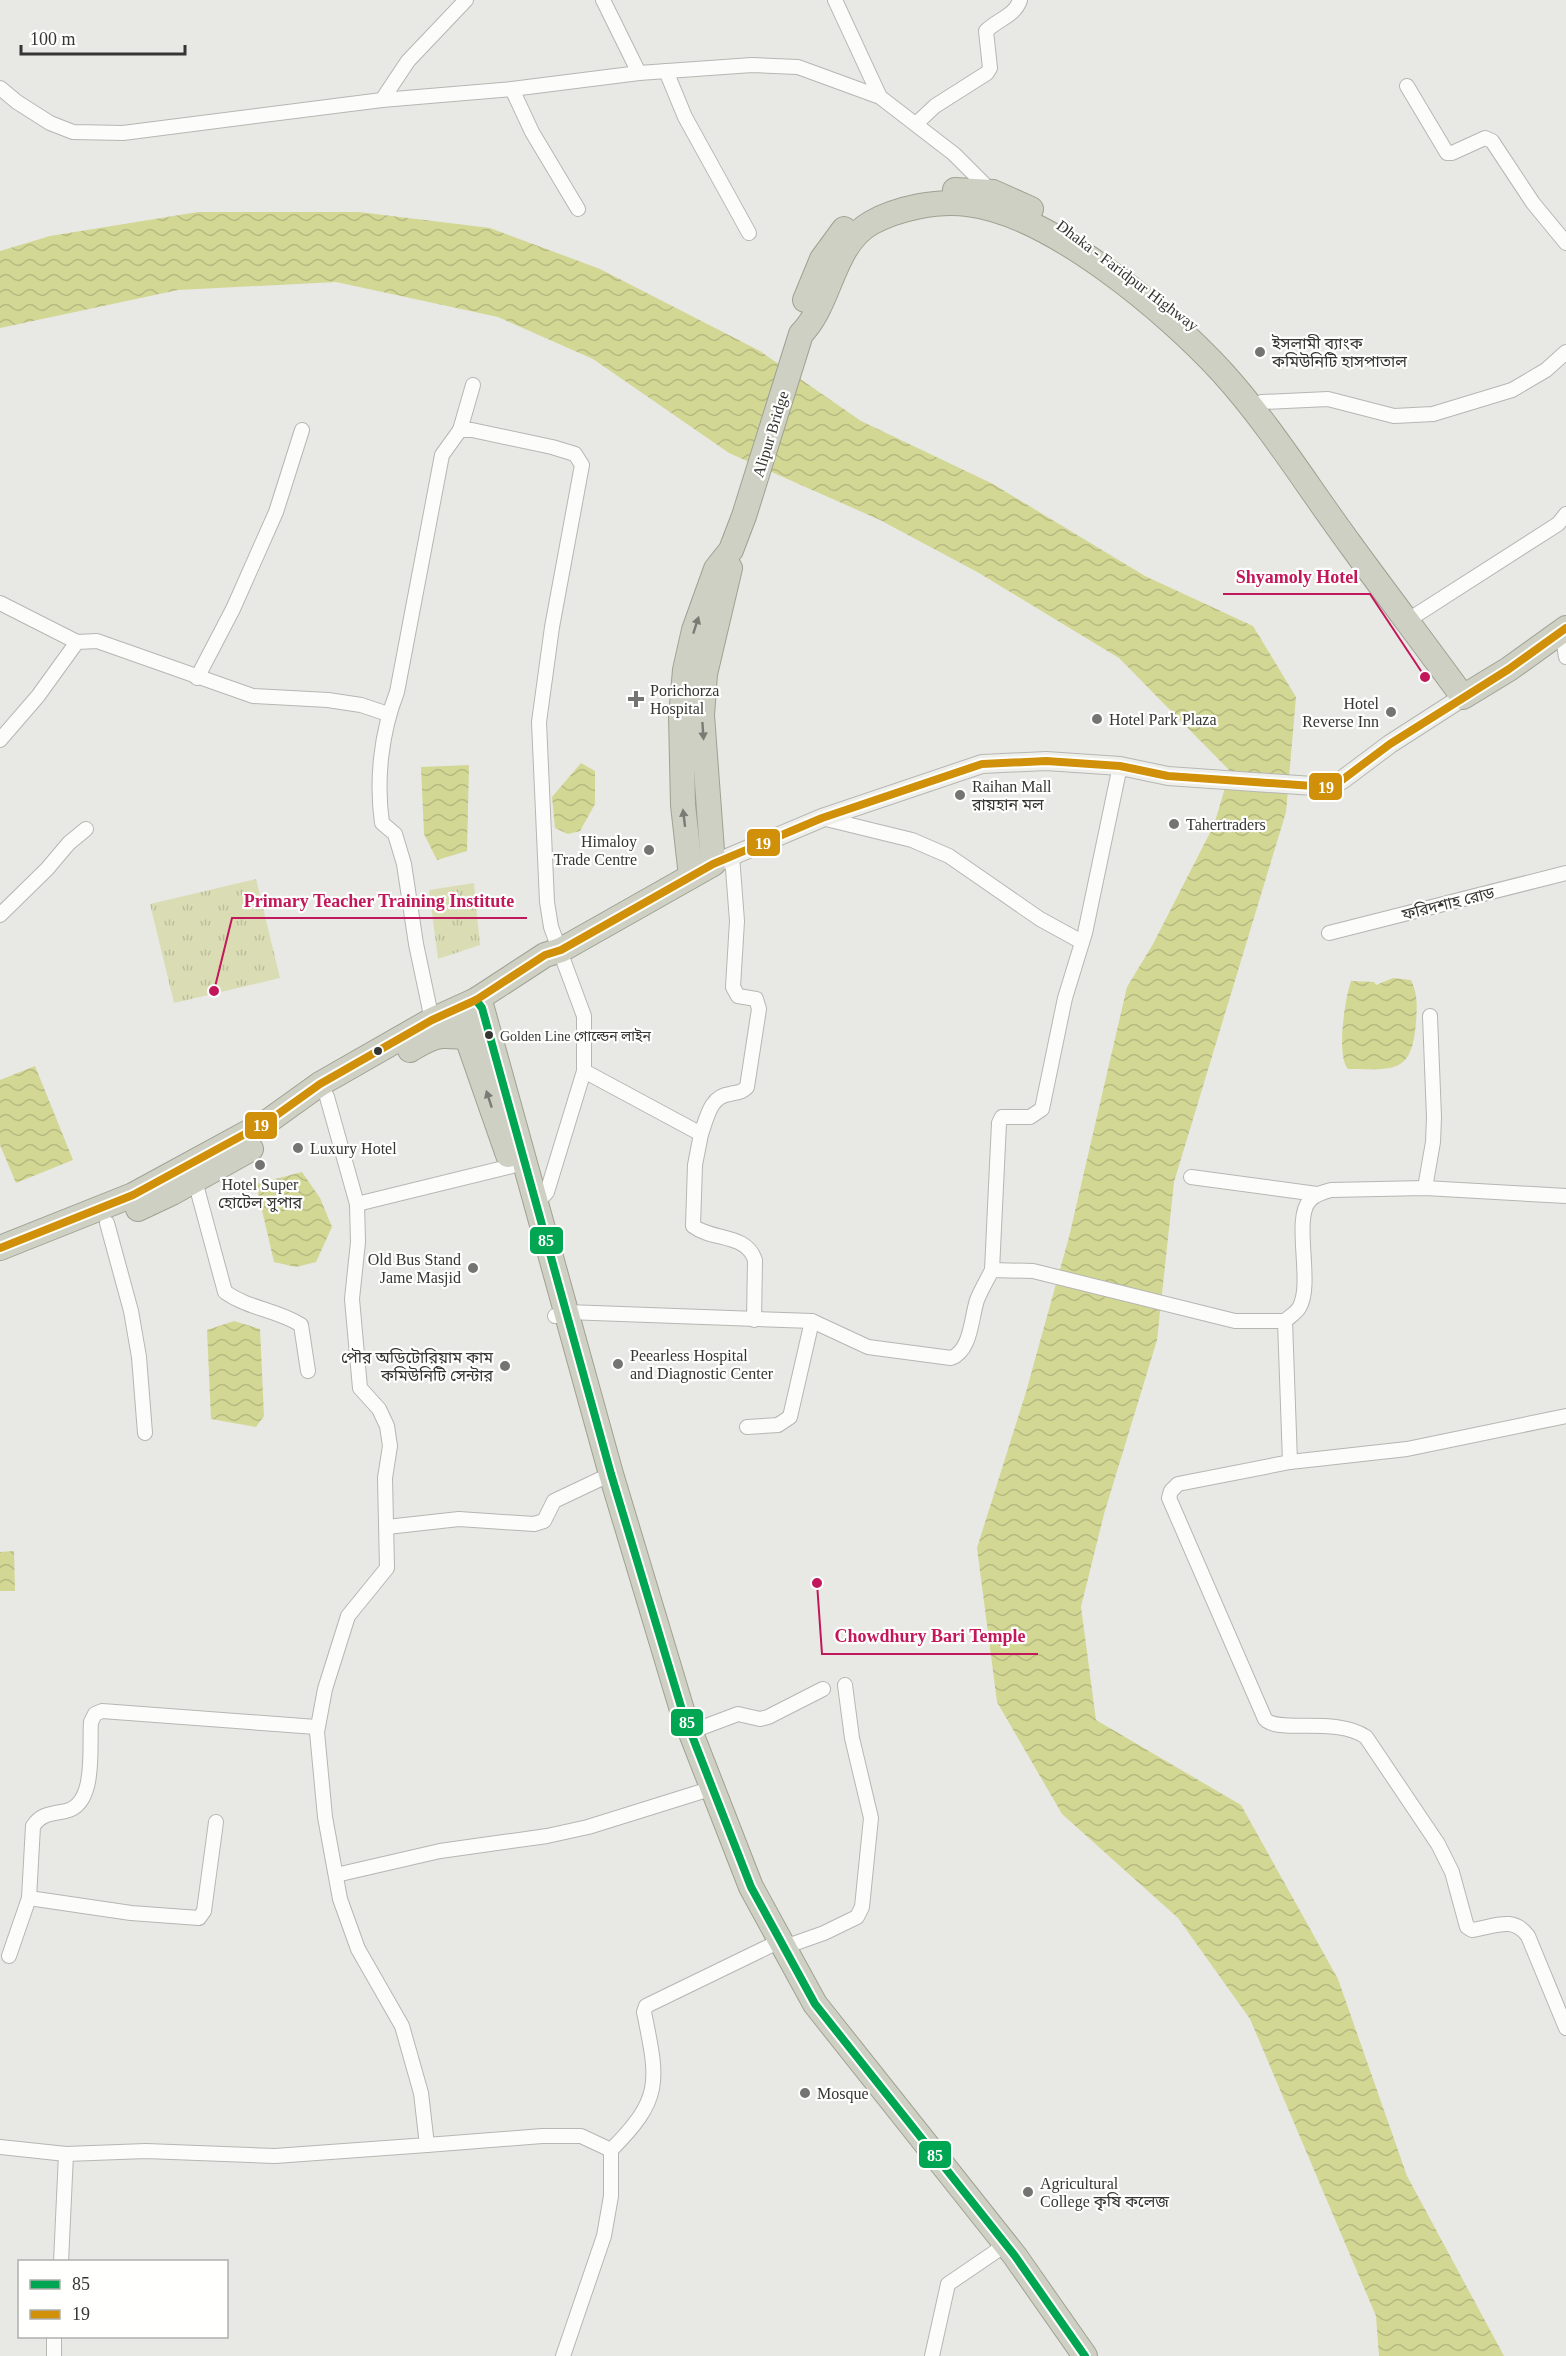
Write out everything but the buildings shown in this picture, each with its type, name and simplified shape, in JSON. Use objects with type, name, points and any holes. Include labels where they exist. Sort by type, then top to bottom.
[{"type":"highway","name":"Dhaka - Faridpur Highway","points":[[798,343],[798,319],[822,259],[843,230],[863,212],[892,198],[926,191],[967,189],[992,201],[1058,221],[1200,328],[1469,694]]},
{"type":"highway","name":"Alipur Bridge","points":[[731,550],[744,516],[798,343]]},
{"type":"highway","name":"Dhaka - Faridpur Highway","points":[[1257,405],[1416,615],[1469,694]]},
{"type":"highway","points":[[691,876],[683,805],[681,716],[685,670],[694,630],[716,569],[731,550]]},
{"type":"highway","points":[[0,1248],[134,1195],[323,1090],[432,1020],[467,1004],[545,955],[561,950],[723,860],[702,715],[705,674],[730,572],[731,550]]},
{"type":"highway","points":[[1469,694],[1564,630]]},
{"type":"highway","points":[[478,1035],[497,997],[552,964],[561,950]]},
{"type":"highway","points":[[467,1004],[508,1129],[537,1203],[561,1314]]},
{"type":"highway","points":[[0,1263],[107,1223],[195,1181],[275,1135],[323,1090],[436,1037],[478,1035]]},
{"type":"highway","points":[[508,1129],[512,1166],[561,1314],[669,1696],[706,1791],[752,1887],[773,1944],[868,2080],[1085,2356]]},
{"type":"highway","points":[[669,1696],[690,1732],[706,1791]]},
{"type":"highway","points":[[1000,2247],[1068,2356]]},
{"type":"main road","points":[[723,860],[822,818],[982,764],[1046,760],[1120,766],[1168,776],[1327,787],[1342,780],[1390,744],[1469,694]]},
{"type":"street","points":[[382,100],[408,61],[466,0]]},
{"type":"street","points":[[603,0],[639,73]]},
{"type":"street","points":[[835,0],[880,97]]},
{"type":"street","points":[[917,123],[936,106],[987,73],[990,68],[986,31],[993,24],[1015,12],[1020,0]]},
{"type":"street","points":[[0,88],[16,102],[50,123],[73,132],[123,133],[382,100],[512,89],[639,73],[752,65],[798,67],[880,97],[917,123],[954,154],[992,201]]},
{"type":"street","points":[[666,71],[685,117],[749,232]]},
{"type":"street","points":[[1407,86],[1447,153],[1489,138],[1533,203],[1566,243]]},
{"type":"street","points":[[512,89],[532,132],[578,209]]},
{"type":"street","points":[[1257,405],[1328,399],[1394,416],[1433,414],[1512,390],[1546,370],[1566,352]]},
{"type":"street","points":[[432,1020],[416,944],[404,864],[395,834],[382,823],[380,786],[388,714],[397,692],[442,455],[460,430],[473,385]]},
{"type":"street","points":[[197,678],[233,609],[276,512],[302,430]]},
{"type":"street","points":[[460,430],[552,447],[575,454],[582,465],[556,604],[539,722],[547,902],[551,927],[584,1016],[584,1071],[547,1191],[537,1203]]},
{"type":"street","points":[[1416,615],[1558,524],[1566,514]]},
{"type":"street","points":[[0,603],[77,642],[98,641],[253,696],[328,700],[361,705],[388,714]]},
{"type":"street","points":[[1564,630],[1566,657]]},
{"type":"street","points":[[0,740],[38,696],[77,642]]},
{"type":"street","points":[[561,1314],[812,1321],[868,1347],[951,1358],[959,1355],[964,1348],[978,1298],[992,1270],[999,1123],[1002,1117],[1030,1117],[1042,1110],[1065,998],[1082,942],[1120,766]]},
{"type":"street","points":[[822,818],[912,840],[949,856],[1040,919],[1082,942]]},
{"type":"street","points":[[0,915],[47,869],[69,843],[86,829]]},
{"type":"street","points":[[723,860],[737,921],[733,987],[738,996],[756,999],[759,1009],[747,1087],[743,1091],[718,1097],[713,1102],[701,1134],[695,1165],[693,1226],[705,1233],[746,1244],[752,1250],[755,1260],[754,1320]]},
{"type":"street","name":"ফরিদশাহ রোড","points":[[1329,933],[1566,873]]},
{"type":"street","points":[[1425,1188],[1433,1143],[1434,1117],[1430,1017]]},
{"type":"street","points":[[584,1071],[701,1134]]},
{"type":"street","points":[[323,1090],[347,1159],[357,1204],[358,1242],[352,1299],[360,1388],[379,1409],[387,1426],[390,1446],[385,1478],[387,1568],[348,1616],[316,1727],[324,1817],[340,1899],[358,1949],[402,2026],[421,2093],[427,2145]]},
{"type":"street","points":[[357,1204],[512,1166]]},
{"type":"street","points":[[1191,1177],[1317,1194],[1331,1190],[1425,1188],[1566,1196]]},
{"type":"street","points":[[195,1181],[225,1292],[240,1303],[293,1319],[301,1325],[308,1371]]},
{"type":"street","points":[[992,1270],[1033,1271],[1235,1322],[1285,1321],[1299,1307],[1303,1291],[1304,1215],[1308,1202],[1317,1194]]},
{"type":"street","points":[[107,1223],[133,1322],[139,1357],[145,1433]]},
{"type":"street","points":[[747,1427],[778,1425],[790,1417],[812,1321]]},
{"type":"street","points":[[1285,1321],[1290,1462]]},
{"type":"street","points":[[1566,1416],[1407,1449],[1290,1462],[1178,1484],[1171,1491],[1169,1498],[1265,1719],[1268,1723],[1282,1726],[1343,1726],[1355,1729],[1366,1737],[1438,1844],[1452,1872],[1467,1927],[1472,1930],[1509,1922],[1522,1927],[1528,1936],[1566,2028]]},
{"type":"street","points":[[387,1527],[459,1519],[534,1524],[544,1521],[554,1501],[606,1477]]},
{"type":"street","points":[[563,2356],[604,2236],[611,2196],[611,2151],[646,2110],[653,2084],[654,2059],[644,2012],[646,2006],[738,1964],[773,1944],[793,1944],[824,1933],[857,1917],[862,1907],[871,1818],[852,1738],[845,1685]]},
{"type":"street","points":[[690,1732],[738,1714],[760,1719],[768,1717],[823,1689]]},
{"type":"street","points":[[9,1956],[29,1898],[33,1826],[45,1815],[67,1811],[79,1803],[87,1792],[91,1722],[95,1714],[102,1711],[316,1727]]},
{"type":"street","points":[[336,1875],[440,1851],[547,1836],[588,1827],[706,1791]]},
{"type":"street","points":[[29,1898],[131,1913],[199,1918],[204,1911],[216,1821]]},
{"type":"street","points":[[0,2147],[66,2154],[146,2151],[275,2156],[542,2136],[581,2136],[611,2151]]},
{"type":"street","points":[[61,2260],[66,2154]]},
{"type":"street","points":[[932,2356],[948,2284],[1000,2247]]},
{"type":"street","points":[[54,2338],[54,2356]]},
{"type":"green space","points":[[256,879],[280,978],[174,1003],[150,904]]},
{"type":"green space","points":[[474,883],[480,945],[438,959],[429,890]]},
{"type":"water","points":[[198,212],[359,212],[490,228],[600,269],[760,351],[861,421],[993,484],[1145,576],[1253,626],[1296,697],[1286,812],[1174,1182],[1157,1340],[1104,1514],[1081,1607],[1096,1720],[1241,1805],[1338,1979],[1407,2176],[1504,2356],[1379,2356],[1376,2316],[1250,2019],[1178,1918],[1062,1814],[997,1702],[977,1548],[1026,1392],[1069,1237],[1127,987],[1153,944],[1214,825],[1230,771],[1119,658],[979,573],[880,520],[729,453],[593,359],[498,317],[336,282],[178,290],[0,328],[0,251],[50,236]]},
{"type":"water","points":[[581,763],[595,771],[595,804],[580,831],[568,834],[555,828],[552,797]]},
{"type":"water","points":[[469,765],[467,851],[437,860],[424,834],[421,767]]},
{"type":"water","points":[[1393,978],[1411,980],[1415,991],[1416,1022],[1410,1052],[1405,1060],[1389,1068],[1348,1069],[1344,1062],[1342,1040],[1344,1013],[1351,981],[1374,982],[1376,985]]},
{"type":"water","points":[[35,1066],[73,1160],[16,1183],[0,1145],[0,1080]]},
{"type":"water","points":[[302,1172],[320,1198],[332,1227],[316,1262],[296,1267],[274,1262],[256,1184]]},
{"type":"water","points":[[234,1321],[260,1329],[264,1416],[256,1427],[211,1419],[207,1330]]},
{"type":"water","points":[[14,1551],[15,1591],[0,1591],[0,1552]]},
{"type":"transit line","name":"19","points":[[0,1248],[133,1195],[267,1122],[320,1084],[432,1020],[476,1000],[545,955],[561,950],[713,864],[822,818],[982,764],[1046,761],[1120,766],[1168,776],[1327,787],[1342,780],[1390,744],[1509,669],[1566,628]]},
{"type":"transit line","name":"85","points":[[476,1000],[482,1008],[611,1474],[682,1710],[751,1887],[815,2004],[1015,2256],[1085,2356]]},
{"type":"place","name":"ইসলামী ব্যাংক কমিউনিটি হাসপাতাল","points":[[1260,352]]},
{"type":"place","name":"Shyamoly Hotel","points":[[1425,677]]},
{"type":"place","name":"Porichorza Hospital","points":[[636,699]]},
{"type":"place","name":"Hotel Reverse Inn","points":[[1391,712]]},
{"type":"place","name":"Hotel Park Plaza","points":[[1097,719]]},
{"type":"place","name":"Raihan Mall রায়হান মল","points":[[960,795]]},
{"type":"place","name":"Tahertraders","points":[[1174,824]]},
{"type":"place","name":"Himaloy Trade Centre","points":[[649,850]]},
{"type":"place","name":"Primary Teacher Training Institute","points":[[214,991]]},
{"type":"place","name":"Golden Line গোল্ডেন লাইন","points":[[489,1035]]},
{"type":"place","name":"Luxury Hotel","points":[[298,1148]]},
{"type":"place","name":"Hotel Super হোটেল সুপার","points":[[260,1165]]},
{"type":"place","name":"Old Bus Stand Jame Masjid","points":[[473,1268]]},
{"type":"place","name":"Peearless Hospital and Diagnostic Center","points":[[618,1364]]},
{"type":"place","name":"পৌর অডিটোরিয়াম কাম কমিউনিটি সেন্টার","points":[[505,1366]]},
{"type":"place","name":"Chowdhury Bari Temple","points":[[817,1583]]},
{"type":"place","name":"Mosque","points":[[805,2093]]},
{"type":"place","name":"Agricultural College কৃষি কলেজ","points":[[1028,2192]]}]
